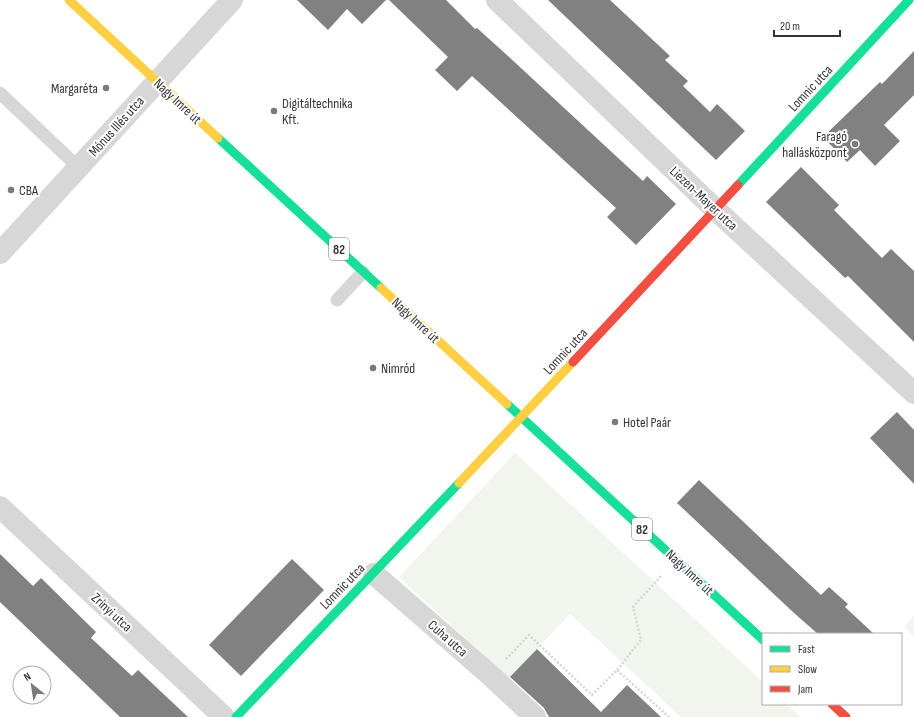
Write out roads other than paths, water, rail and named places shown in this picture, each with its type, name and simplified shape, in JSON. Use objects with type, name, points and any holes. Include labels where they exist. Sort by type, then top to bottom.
[{"type":"street","name":"Nagy Imre út","points":[[69,0],[762,639]]},
{"type":"street","name":"Mónus Illés utca","points":[[0,253],[232,0]]},
{"type":"street","name":"Liezen-Mayer utca","points":[[497,0],[716,210],[914,393]]},
{"type":"street","name":"Lomnic utca","points":[[236,717],[374,574],[521,418],[716,210],[909,0]]},
{"type":"street","name":"Zrínyi utca","points":[[0,507],[224,717]]},
{"type":"street","name":"Cuha utca","points":[[374,574],[490,675],[522,713]]},
{"type":"street","points":[[833,705],[846,717]]},
{"type":"lane","points":[[0,93],[78,167]]},
{"type":"lane","points":[[337,300],[363,272]]},
{"type":"place","name":"Margaréta","points":[[106,88]]},
{"type":"place","name":"Digitáltechnika Kft.","points":[[274,111]]},
{"type":"place","name":"Faragó hallásközpont","points":[[855,144]]},
{"type":"place","name":"CBA","points":[[11,190]]},
{"type":"place","name":"Nimród","points":[[373,368]]},
{"type":"place","name":"Hotel Paár","points":[[615,422]]}]
